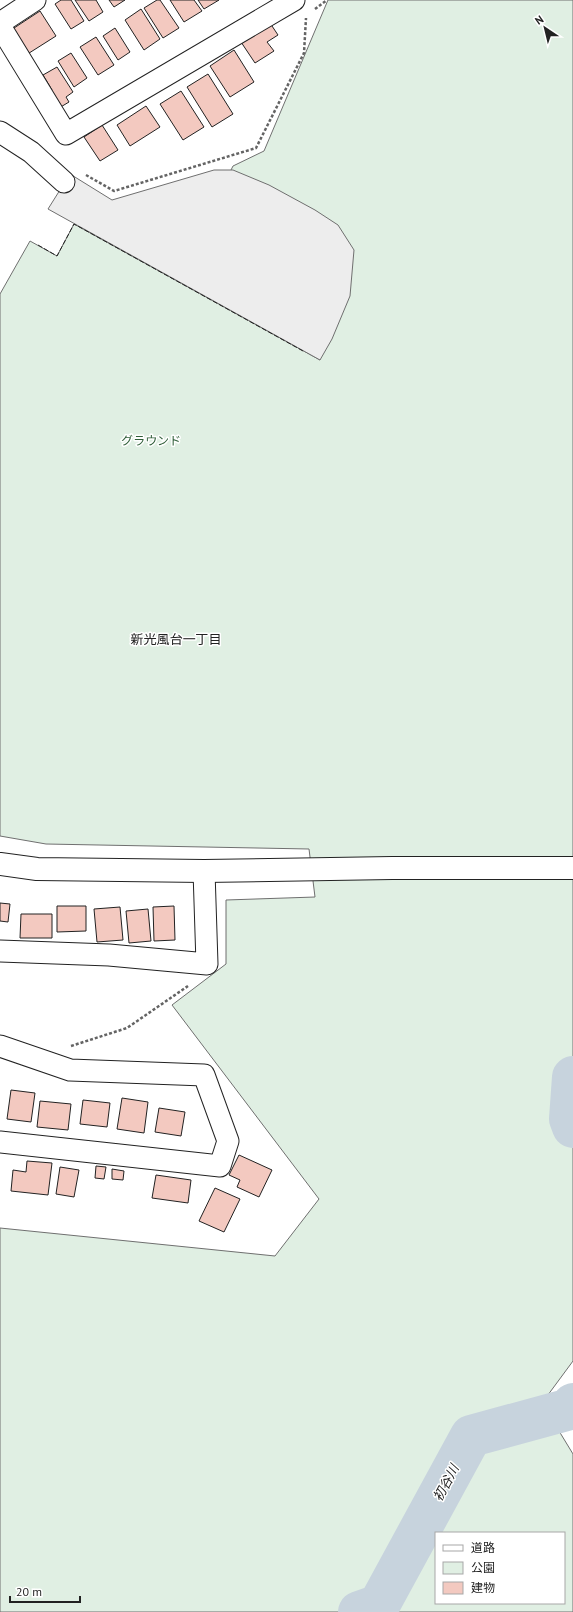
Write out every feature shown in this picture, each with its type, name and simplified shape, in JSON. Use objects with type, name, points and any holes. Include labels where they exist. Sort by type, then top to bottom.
[{"type":"street","points":[[0,23],[35,0]]},
{"type":"street","points":[[0,26],[66,134],[300,8]]},
{"type":"street","points":[[0,132],[31,152],[64,182]]},
{"type":"street","points":[[0,864],[37,869],[204,871],[392,868],[573,868]]},
{"type":"street","points":[[0,951],[109,956],[207,964],[204,871]]},
{"type":"street","points":[[0,1046],[70,1070],[204,1075],[228,1141],[220,1166],[0,1142]]},
{"type":"path","points":[[311,12],[327,0]]},
{"type":"path","points":[[83,173],[114,191],[256,148],[304,53],[300,8]]},
{"type":"path","points":[[70,1047],[128,1028],[204,975],[207,964]]},
{"type":"green space","name":"グラウンド","points":[[328,0],[573,0],[573,1361],[542,1403],[573,1454],[573,1612],[0,1612],[0,1228],[275,1256],[319,1199],[172,1005],[226,964],[226,900],[315,897],[309,849],[46,844],[0,836],[0,294],[30,241],[57,256],[74,224],[320,360],[231,170],[233,166],[264,151]]},
{"type":"shaded area","points":[[214,170],[233,170],[269,185],[315,210],[338,225],[354,250],[350,296],[332,339],[320,360],[48,209],[70,174],[112,200]]},
{"type":"building","points":[[61,0],[71,0],[84,21],[71,29],[55,4]]},
{"type":"building","points":[[75,0],[96,0],[103,12],[89,21]]},
{"type":"building","points":[[109,0],[125,0],[114,7]]},
{"type":"building","points":[[157,0],[160,0],[179,28],[163,38],[144,8]]},
{"type":"building","points":[[170,0],[194,0],[202,11],[184,22]]},
{"type":"building","points":[[198,0],[219,0],[204,9]]},
{"type":"building","points":[[141,9],[160,39],[144,50],[125,20]]},
{"type":"building","points":[[40,11],[56,36],[26,55],[11,30]]},
{"type":"building","points":[[268,20],[278,35],[267,42],[274,51],[255,63],[241,42]]},
{"type":"building","points":[[115,28],[130,52],[118,60],[103,36]]},
{"type":"building","points":[[96,37],[114,65],[98,75],[80,47]]},
{"type":"building","points":[[234,50],[254,82],[230,97],[210,66]]},
{"type":"building","points":[[71,53],[87,78],[74,87],[58,61]]},
{"type":"building","points":[[57,67],[73,92],[66,97],[69,102],[59,108],[49,92],[52,90],[43,75]]},
{"type":"building","points":[[208,74],[233,114],[212,127],[187,87]]},
{"type":"building","points":[[181,91],[204,127],[183,140],[160,104]]},
{"type":"building","points":[[146,106],[160,127],[130,146],[117,125]]},
{"type":"building","points":[[102,125],[118,150],[100,161],[84,137]]},
{"type":"building","points":[[0,903],[10,904],[8,922],[0,921]]},
{"type":"building","points":[[57,906],[86,906],[86,931],[57,932]]},
{"type":"building","points":[[174,906],[175,940],[154,941],[153,907]]},
{"type":"building","points":[[120,907],[123,940],[97,942],[94,909]]},
{"type":"building","points":[[148,909],[151,941],[129,943],[126,911]]},
{"type":"building","points":[[21,914],[52,914],[52,938],[20,938]]},
{"type":"building","points":[[11,1090],[35,1093],[31,1122],[7,1119]]},
{"type":"building","points":[[122,1098],[148,1102],[144,1133],[117,1129]]},
{"type":"building","points":[[83,1100],[110,1103],[107,1127],[80,1124]]},
{"type":"building","points":[[40,1101],[71,1104],[68,1130],[37,1127]]},
{"type":"building","points":[[159,1108],[185,1112],[181,1136],[155,1132]]},
{"type":"building","points":[[239,1155],[272,1170],[259,1197],[237,1187],[240,1180],[229,1175]]},
{"type":"building","points":[[27,1161],[52,1163],[48,1195],[11,1191],[13,1170],[26,1172]]},
{"type":"building","points":[[96,1166],[106,1167],[104,1179],[95,1178]]},
{"type":"building","points":[[60,1167],[79,1170],[74,1197],[56,1194]]},
{"type":"building","points":[[112,1169],[124,1171],[123,1180],[112,1179]]},
{"type":"building","points":[[156,1175],[191,1180],[188,1203],[152,1198]]},
{"type":"building","points":[[215,1188],[240,1199],[224,1232],[199,1221]]},
{"type":"waterway","name":"初谷川","points":[[573,1077],[570,1119],[573,1127]]},
{"type":"waterway","name":"初谷川","points":[[359,1612],[379,1605],[471,1436],[570,1409],[573,1404]]},
{"type":"fence","points":[[38,245],[57,256],[74,224],[303,351]]},
{"type":"district","name":"新光風台一丁目","points":[[176,639]]}]
